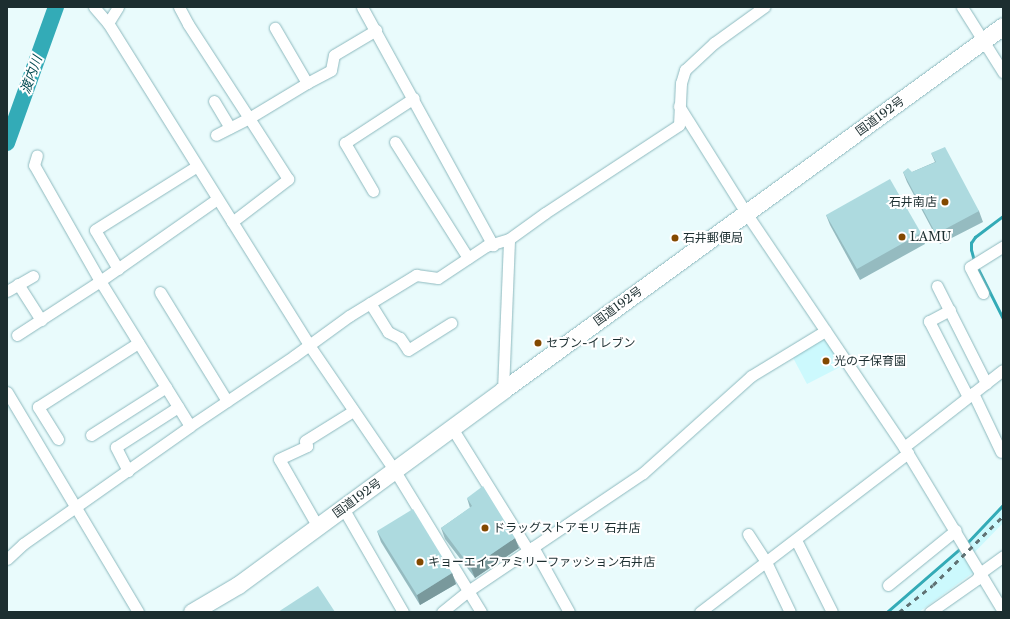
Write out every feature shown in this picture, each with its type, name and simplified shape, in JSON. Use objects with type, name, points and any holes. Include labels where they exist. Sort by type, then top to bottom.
[{"type":"highway","name":"国道192号","points":[[192,612],[238,585],[1003,26]]},
{"type":"street","points":[[94,7],[108,23],[309,345],[395,471],[481,612]]},
{"type":"street","points":[[108,23],[118,7]]},
{"type":"street","points":[[180,7],[188,24],[288,179],[232,222]]},
{"type":"street","points":[[362,7],[414,98],[493,245]]},
{"type":"street","points":[[7,559],[23,544],[349,316],[416,275],[438,278],[486,246],[508,239],[679,125],[680,83],[685,70],[714,43],[764,7]]},
{"type":"street","points":[[962,7],[1003,72]]},
{"type":"street","points":[[275,28],[307,83]]},
{"type":"street","points":[[216,136],[331,70],[334,55],[376,30]]},
{"type":"street","points":[[373,191],[345,143],[414,98]]},
{"type":"street","points":[[214,101],[230,128]]},
{"type":"street","points":[[679,106],[746,213],[906,450],[956,530],[1003,611]]},
{"type":"street","points":[[395,142],[468,258]]},
{"type":"street","points":[[37,155],[34,165],[100,281],[190,426]]},
{"type":"street","points":[[118,269],[95,230],[197,166]]},
{"type":"street","points":[[17,335],[118,269],[217,199]]},
{"type":"street","points":[[503,390],[508,239]]},
{"type":"street","points":[[983,293],[970,267],[1003,246]]},
{"type":"street","points":[[7,292],[33,276]]},
{"type":"street","points":[[18,284],[41,320]]},
{"type":"street","points":[[937,286],[986,383]]},
{"type":"street","points":[[160,292],[227,401]]},
{"type":"street","points":[[370,303],[388,332],[400,338],[408,350],[451,323]]},
{"type":"street","points":[[950,310],[929,321],[1001,452]]},
{"type":"street","points":[[442,612],[468,591],[643,473],[751,376],[825,331]]},
{"type":"street","points":[[58,439],[38,406],[138,343]]},
{"type":"street","points":[[700,612],[796,540],[906,450],[970,395],[1003,370]]},
{"type":"street","points":[[91,435],[166,387]]},
{"type":"street","points":[[7,392],[138,612]]},
{"type":"street","points":[[128,471],[116,447],[178,406]]},
{"type":"street","points":[[318,527],[279,459],[307,446],[305,441],[353,411]]},
{"type":"street","points":[[452,428],[531,548],[569,612]]},
{"type":"street","points":[[343,508],[403,612]]},
{"type":"street","points":[[888,585],[956,530]]},
{"type":"street","points":[[748,534],[766,562],[790,612]]},
{"type":"street","points":[[796,540],[832,612]]},
{"type":"street","points":[[930,612],[977,579],[980,573],[1003,556]]},
{"type":"shaded area","points":[[823,335],[844,365],[807,384],[791,354]]},
{"type":"shaded area","points":[[1003,508],[1003,523],[970,557],[974,572],[919,612],[889,612],[965,547]]},
{"type":"building","name":"石井南店","points":[[945,147],[979,211],[936,234],[903,172],[908,168],[912,172],[936,162],[931,153]]},
{"type":"building","name":"LAMU","points":[[890,179],[921,233],[857,269],[826,215]]},
{"type":"building","name":"ドラッグストアモリ 石井店","points":[[483,486],[515,538],[471,568],[441,528],[472,506],[467,498]]},
{"type":"building","name":"キョーエイファミリーファッション石井店","points":[[413,509],[452,573],[417,595],[377,531]]},
{"type":"building","points":[[318,586],[335,612],[278,612]]},
{"type":"waterway","name":"渡内川","points":[[7,143],[56,7]]},
{"type":"waterway","points":[[974,261],[971,243],[975,237],[1003,216]]},
{"type":"waterway","points":[[977,266],[1003,318]]},
{"type":"waterway","points":[[966,544],[1003,505]]},
{"type":"waterway","points":[[887,612],[961,548]]},
{"type":"railway","points":[[899,612],[933,585],[1003,516]]},
{"type":"place","name":"石井南店","points":[[945,202]]},
{"type":"place","name":"LAMU","points":[[902,237]]},
{"type":"place","name":"石井郵便局","points":[[675,238]]},
{"type":"place","name":"セブン-イレブン","points":[[538,343]]},
{"type":"place","name":"光の子保育園","points":[[826,361]]},
{"type":"place","name":"ドラッグストアモリ 石井店","points":[[485,528]]},
{"type":"place","name":"キョーエイファミリーファッション石井店","points":[[420,562]]}]
